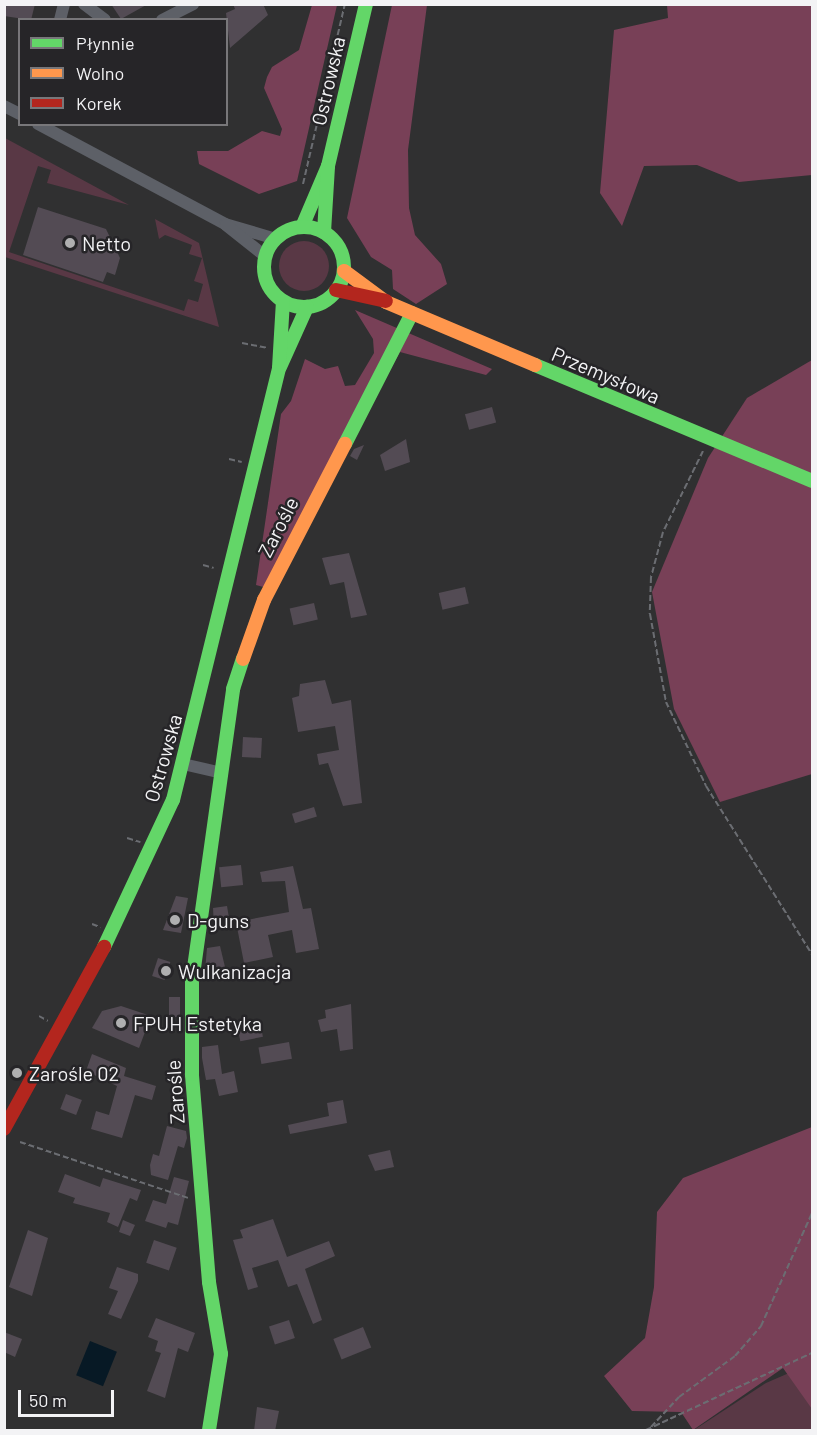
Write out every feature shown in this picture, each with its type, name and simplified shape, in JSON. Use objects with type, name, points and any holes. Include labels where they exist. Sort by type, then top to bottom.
[{"type":"street","points":[[84,4],[102,18]]},
{"type":"street","points":[[166,18],[193,4]]},
{"type":"street","name":"Ostrowska","points":[[324,232],[328,166],[366,4]]},
{"type":"street","points":[[4,106],[18,113]]},
{"type":"street","points":[[42,126],[225,224],[266,256]]},
{"type":"street","name":"Ostrowska","points":[[302,227],[328,166]]},
{"type":"street","points":[[225,224],[276,239]]},
{"type":"street","points":[[302,227],[324,232],[339,249],[344,271],[336,290],[307,307],[283,301],[267,282],[266,256],[276,239],[302,227]]},
{"type":"street","name":"Przemysłowa","points":[[344,271],[386,302]]},
{"type":"street","name":"Przemysłowa","points":[[336,290],[386,302],[813,482]]},
{"type":"street","name":"Ostrowska","points":[[279,368],[283,301]]},
{"type":"street","name":"Ostrowska","points":[[4,1129],[130,901],[183,764],[279,368],[307,307]]},
{"type":"street","name":"Zarośle","points":[[209,1431],[219,1374],[192,1074],[192,982],[221,773],[244,645],[297,531],[412,313]]},
{"type":"street","points":[[183,764],[221,773]]},
{"type":"path","points":[[302,190],[345,4]]},
{"type":"path","points":[[242,343],[279,349]]},
{"type":"path","points":[[709,439],[663,532],[651,577],[650,614],[666,702],[706,786],[813,954]]},
{"type":"path","points":[[20,1142],[202,1203]]},
{"type":"path","points":[[646,1431],[679,1397],[735,1356],[761,1326],[813,1213]]},
{"type":"path","points":[[651,1427],[813,1353]]},
{"type":"shaded area","points":[[312,5],[337,5],[297,181],[259,194],[199,164],[197,151],[228,151],[262,131],[280,136],[282,129],[264,88],[272,67],[299,50]]},
{"type":"shaded area","points":[[392,5],[427,5],[408,150],[409,208],[415,235],[441,264],[447,284],[416,304],[393,289],[392,270],[371,257],[347,218]]},
{"type":"shaded area","points":[[667,5],[812,5],[812,175],[739,182],[697,165],[644,166],[622,226],[600,193],[614,30],[668,18]]},
{"type":"shaded area","points":[[5,138],[129,205],[47,183],[51,170],[38,166],[9,252],[184,311],[188,299],[198,302],[203,284],[194,281],[202,258],[189,254],[192,245],[165,235],[159,239],[155,219],[199,243],[219,327],[5,257]]},
{"type":"shaded area","points":[[309,241],[322,248],[328,256],[328,276],[322,284],[314,290],[299,291],[286,284],[280,276],[279,261],[286,248],[294,242]]},
{"type":"shaded area","points":[[355,310],[492,369],[486,375],[400,352],[267,588],[256,585],[281,414],[291,401],[305,359],[325,369],[338,366],[345,386],[355,385],[374,353],[373,339]]},
{"type":"shaded area","points":[[812,360],[812,774],[720,802],[674,709],[652,592],[708,458],[747,398]]},
{"type":"shaded area","points":[[812,1127],[812,1409],[783,1368],[693,1430],[681,1412],[632,1411],[604,1376],[645,1338],[654,1287],[657,1212],[683,1178]]},
{"type":"shaded area","points":[[812,1363],[812,1430],[694,1430],[766,1383]]},
{"type":"water","points":[[90,1341],[117,1352],[103,1386],[76,1375]]},
{"type":"building","points":[[4,4],[35,4],[32,18],[4,16]]},
{"type":"building","points":[[111,4],[148,4],[123,18],[120,18]]},
{"type":"building","points":[[233,4],[263,4],[268,15],[230,48],[226,13],[235,9]]},
{"type":"building","name":"Netto","points":[[38,207],[106,229],[120,258],[115,275],[107,272],[103,282],[23,255]]},
{"type":"building","points":[[492,407],[496,422],[469,430],[465,414]]},
{"type":"building","points":[[406,439],[410,462],[385,471],[380,455]]},
{"type":"building","points":[[364,445],[357,460],[350,456],[354,449]]},
{"type":"building","points":[[349,553],[367,615],[351,618],[344,582],[330,585],[322,558]]},
{"type":"building","points":[[465,587],[469,604],[443,610],[439,593]]},
{"type":"building","points":[[314,603],[318,620],[293,625],[290,609]]},
{"type":"building","points":[[325,680],[332,704],[351,700],[362,803],[343,806],[328,763],[319,765],[317,754],[339,750],[335,726],[298,732],[292,698],[299,696],[300,684]]},
{"type":"building","points":[[243,737],[262,738],[261,758],[242,757]]},
{"type":"building","points":[[314,807],[317,817],[295,823],[292,814]]},
{"type":"building","points":[[241,865],[243,885],[221,887],[219,867]]},
{"type":"building","points":[[293,866],[303,909],[311,908],[319,949],[296,953],[292,930],[268,935],[273,957],[244,963],[236,922],[289,912],[285,881],[262,882],[260,872]]},
{"type":"building","name":"D-guns","points":[[176,896],[188,898],[181,933],[163,930]]},
{"type":"building","points":[[227,906],[230,924],[214,927],[213,908]]},
{"type":"building","points":[[220,946],[225,967],[205,971],[207,948]]},
{"type":"building","points":[[158,958],[170,962],[164,980],[152,976]]},
{"type":"building","points":[[169,997],[180,997],[180,1017],[169,1017]]},
{"type":"building","points":[[351,1004],[353,1049],[340,1051],[337,1029],[321,1032],[318,1020],[326,1018],[325,1010]]},
{"type":"building","name":"FPUH Estetyka","points":[[121,1006],[151,1016],[139,1048],[92,1028],[102,1011]]},
{"type":"building","points":[[261,1027],[263,1037],[240,1041],[238,1031]]},
{"type":"building","points":[[289,1042],[292,1059],[261,1064],[258,1047]]},
{"type":"building","points":[[218,1045],[222,1074],[234,1071],[238,1092],[219,1096],[215,1079],[206,1080],[202,1047]]},
{"type":"building","points":[[92,1054],[126,1068],[124,1076],[156,1086],[152,1100],[135,1095],[122,1138],[91,1129],[96,1111],[109,1115],[117,1086],[86,1071]]},
{"type":"building","points":[[66,1094],[82,1100],[76,1115],[60,1109]]},
{"type":"building","points":[[343,1100],[347,1123],[290,1134],[288,1125],[329,1116],[327,1103]]},
{"type":"building","points":[[167,1126],[186,1131],[187,1138],[184,1148],[178,1146],[168,1180],[151,1175],[150,1165],[153,1154],[159,1156]]},
{"type":"building","points":[[390,1150],[394,1167],[375,1171],[368,1155]]},
{"type":"building","points":[[65,1174],[100,1187],[103,1178],[141,1190],[137,1201],[130,1198],[118,1227],[107,1222],[110,1213],[73,1203],[75,1198],[58,1192]]},
{"type":"building","points":[[174,1177],[189,1181],[178,1225],[168,1222],[166,1228],[145,1221],[153,1200],[166,1204]]},
{"type":"building","points":[[273,1219],[287,1257],[329,1241],[335,1256],[305,1269],[322,1320],[313,1324],[297,1284],[288,1287],[278,1260],[252,1268],[258,1287],[248,1290],[233,1240],[243,1238],[240,1230]]},
{"type":"building","points":[[123,1220],[135,1225],[130,1236],[119,1232]]},
{"type":"building","points":[[28,1230],[48,1238],[32,1296],[9,1287]]},
{"type":"building","points":[[154,1240],[177,1248],[169,1271],[146,1263]]},
{"type":"building","points":[[117,1267],[138,1274],[138,1281],[121,1319],[108,1314],[118,1291],[109,1288]]},
{"type":"building","points":[[156,1318],[195,1333],[188,1352],[178,1348],[165,1398],[147,1391],[161,1353],[155,1351],[158,1341],[148,1337]]},
{"type":"building","points":[[289,1320],[295,1338],[275,1345],[269,1326]]},
{"type":"building","points":[[363,1327],[371,1347],[342,1359],[333,1339]]},
{"type":"building","points":[[4,1332],[22,1339],[15,1357],[4,1352]]},
{"type":"building","points":[[257,1407],[279,1411],[275,1431],[254,1431]]},
{"type":"traffic: fast","points":[[302,227],[328,166],[366,4]]},
{"type":"traffic: fast","points":[[324,232],[328,166]]},
{"type":"traffic: fast","points":[[304,227],[319,230],[332,239],[341,252],[344,267],[341,282],[332,295],[319,304],[304,307],[289,304],[276,295],[267,282],[264,267],[267,252],[276,239],[289,230],[304,227]]},
{"type":"traffic: fast","points":[[104,947],[173,800],[279,368],[283,301]]},
{"type":"traffic: fast","points":[[280,367],[307,307]]},
{"type":"traffic: fast","points":[[345,444],[412,313]]},
{"type":"traffic: fast","points":[[535,365],[812,481]]},
{"type":"traffic: fast","points":[[209,1430],[221,1354],[209,1282],[192,1074],[192,982],[233,689],[243,659]]},
{"type":"traffic: slow","points":[[344,271],[386,302],[535,365]]},
{"type":"traffic: slow","points":[[243,659],[264,600],[345,444]]},
{"type":"traffic: jam","points":[[336,290],[386,301]]},
{"type":"traffic: jam","points":[[4,1129],[104,947]]},
{"type":"place","name":"Netto","points":[[70,243]]},
{"type":"place","name":"D-guns","points":[[175,920]]},
{"type":"place","name":"Wulkanizacja","points":[[166,971]]},
{"type":"place","name":"FPUH Estetyka","points":[[121,1023]]},
{"type":"place","name":"Zarośle 02","points":[[17,1073]]}]
